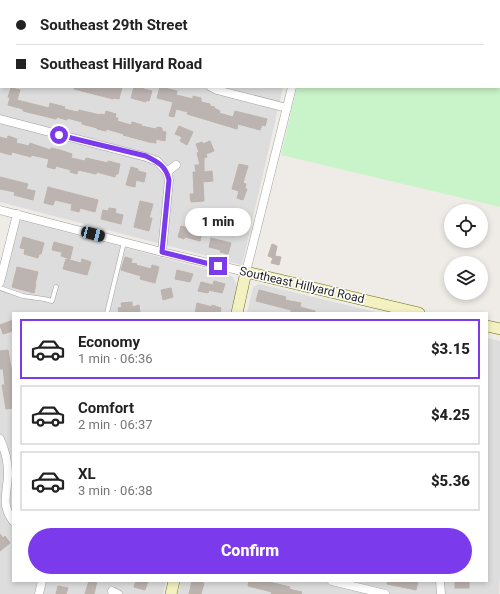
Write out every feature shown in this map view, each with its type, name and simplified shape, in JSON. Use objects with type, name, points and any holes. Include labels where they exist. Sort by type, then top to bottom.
[{"type":"street","points":[[213,88],[287,108]]},
{"type":"street","points":[[237,312],[292,88]]},
{"type":"street","points":[[0,120],[146,156],[157,162],[167,172],[169,180],[162,252]]},
{"type":"street","points":[[167,172],[176,165]]},
{"type":"street","name":"Southeast Hillyard Road","points":[[0,210],[162,252],[414,312]]},
{"type":"street","points":[[0,282],[17,214]]},
{"type":"street","points":[[0,439],[11,473],[4,498],[4,506],[7,514],[12,520]]},
{"type":"street","points":[[39,594],[42,582]]},
{"type":"street","points":[[170,594],[174,582]]},
{"type":"street","points":[[345,582],[385,594]]},
{"type":"street","points":[[440,582],[441,594]]},
{"type":"lane","points":[[107,312],[124,242]]},
{"type":"lane","points":[[0,288],[23,296],[52,301],[56,287]]},
{"type":"shaded area","points":[[0,88],[283,88],[242,265],[0,202]]},
{"type":"shaded area","points":[[20,220],[232,276],[238,287],[232,312],[12,312],[12,582],[166,582],[163,594],[0,594],[0,290]]},
{"type":"shaded area","points":[[259,284],[376,312],[247,312],[253,287]]},
{"type":"shaded area","points":[[488,338],[500,341],[499,594],[178,594],[181,582],[488,582]]},
{"type":"green space","points":[[297,88],[500,88],[500,207],[281,155]]},
{"type":"building","points":[[11,88],[20,90],[17,100],[49,108],[50,103],[65,107],[64,109],[78,112],[79,110],[100,115],[105,115],[106,111],[116,114],[115,118],[118,118],[117,121],[131,125],[132,122],[142,125],[141,126],[156,129],[157,127],[162,128],[162,131],[166,132],[165,141],[156,139],[156,143],[149,142],[106,129],[106,131],[97,129],[82,124],[82,122],[67,118],[67,120],[57,117],[56,119],[23,111],[23,109],[8,105],[10,98],[8,97]]},
{"type":"building","points":[[122,88],[119,99],[113,99],[74,89]]},
{"type":"building","points":[[134,88],[143,88],[152,91],[149,101],[147,100],[146,102],[131,98]]},
{"type":"building","points":[[160,88],[164,88],[177,91],[176,95],[193,99],[193,96],[201,98],[201,102],[215,107],[214,108],[220,111],[219,113],[233,117],[235,111],[267,119],[265,126],[262,125],[260,130],[238,124],[237,129],[187,114],[188,112],[176,109],[174,117],[169,116],[173,102],[157,98]]},
{"type":"building","points":[[179,126],[193,132],[187,145],[180,141],[182,137],[175,134]]},
{"type":"building","points":[[8,136],[17,139],[16,143],[29,146],[30,143],[50,150],[51,148],[72,154],[71,158],[85,161],[86,158],[120,164],[118,174],[116,174],[115,177],[97,172],[96,174],[78,170],[77,174],[70,172],[71,170],[56,166],[55,169],[47,167],[49,159],[31,155],[31,157],[12,152],[11,155],[0,152],[0,137],[7,139]]},
{"type":"building","points":[[210,141],[214,151],[206,154],[207,157],[204,158],[204,172],[212,171],[213,181],[203,182],[204,201],[191,202],[190,194],[194,194],[193,172],[196,172],[195,165],[200,165],[197,153],[199,152],[196,144],[202,142],[203,144]]},
{"type":"building","points":[[239,164],[248,166],[243,183],[246,184],[245,188],[247,189],[243,200],[237,198],[239,191],[232,189]]},
{"type":"building","points":[[131,167],[146,173],[144,182],[136,180],[135,187],[126,185]]},
{"type":"building","points":[[0,177],[28,184],[26,189],[35,191],[33,200],[14,195],[15,192],[0,189]]},
{"type":"building","points":[[48,187],[98,200],[95,212],[80,208],[79,212],[71,210],[72,204],[55,200],[53,205],[44,203]]},
{"type":"building","points":[[140,201],[153,204],[149,218],[152,218],[149,231],[134,227]]},
{"type":"building","points":[[109,208],[116,209],[115,213],[123,215],[121,224],[101,219],[103,210],[108,211]]},
{"type":"building","points":[[227,209],[237,212],[235,220],[239,220],[236,229],[223,226]]},
{"type":"building","points":[[181,226],[202,232],[200,241],[185,237],[184,239],[178,237]]},
{"type":"building","points":[[23,237],[44,243],[41,254],[39,254],[38,258],[24,254],[25,249],[20,248]]},
{"type":"building","points":[[211,238],[231,243],[228,254],[220,252],[221,250],[209,247]]},
{"type":"building","points":[[54,242],[73,247],[70,259],[61,256],[62,252],[52,250]]},
{"type":"building","points":[[272,244],[277,246],[275,256],[281,257],[279,265],[271,263],[273,258],[268,256]]},
{"type":"building","points":[[125,257],[132,259],[131,263],[137,264],[136,265],[151,269],[152,265],[159,267],[155,283],[140,279],[141,276],[121,270]]},
{"type":"building","points":[[66,259],[81,263],[82,259],[91,262],[87,275],[63,269]]},
{"type":"building","points":[[17,267],[38,272],[34,293],[12,287]]},
{"type":"building","points":[[177,270],[193,274],[190,282],[175,279]]},
{"type":"building","points":[[214,281],[225,284],[222,293],[209,290],[208,293],[198,291],[201,282],[213,285]]},
{"type":"building","points":[[171,288],[173,297],[163,300],[161,290]]},
{"type":"building","points":[[259,290],[286,297],[285,300],[301,303],[300,307],[315,312],[291,312],[291,310],[256,301]]},
{"type":"building","points":[[132,302],[132,307],[139,305],[140,312],[119,312],[118,308],[122,307],[121,303]]},
{"type":"building","points":[[197,303],[221,308],[220,312],[195,312]]},
{"type":"building","points":[[12,320],[12,331],[3,334],[0,325]]},
{"type":"building","points":[[8,350],[12,373],[12,408],[6,409],[2,385],[5,385],[3,369],[0,369],[0,351]]},
{"type":"building","points":[[0,534],[3,538],[5,536],[10,543],[0,551]]},
{"type":"building","points":[[89,582],[97,582],[94,594],[85,594]]},
{"type":"building","points":[[136,582],[148,582],[145,590],[134,587]]},
{"type":"building","points":[[192,582],[204,583],[201,594],[189,594]]},
{"type":"building","points":[[249,582],[269,582],[290,587],[289,589],[302,592],[301,594],[271,594],[272,592],[248,586]]},
{"type":"building","points":[[388,582],[418,582],[416,590],[387,584]]},
{"type":"building","points":[[455,582],[469,582],[469,588],[455,588]]},
{"type":"building","points":[[58,586],[68,588],[66,594],[56,594]]},
{"type":"route","points":[[59,135],[146,156],[157,162],[167,172],[169,180],[162,252],[218,266]]}]
